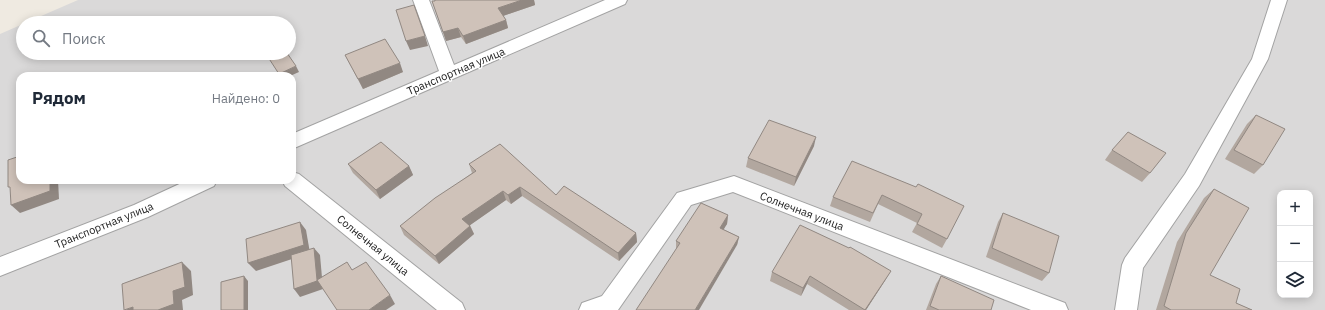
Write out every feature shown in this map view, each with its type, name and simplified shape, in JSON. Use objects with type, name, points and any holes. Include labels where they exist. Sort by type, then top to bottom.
[{"type":"street","points":[[421,0],[449,74]]},
{"type":"street","name":"Транспортная улица","points":[[296,140],[619,0]]},
{"type":"street","points":[[1126,310],[1133,265],[1192,180],[1260,59],[1279,0]]},
{"type":"street","name":"Солнечная улица","points":[[296,183],[454,310]]},
{"type":"street","name":"Транспортная улица","points":[[0,267],[141,211],[198,184]]},
{"type":"street","name":"Солнечная улица","points":[[590,310],[609,304],[684,199],[734,184],[1057,310]]},
{"type":"shaded area","points":[[78,0],[1325,0],[1325,310],[0,310],[0,34],[16,27],[16,60],[296,60],[296,16],[41,16]]},
{"type":"building","points":[[522,0],[498,8],[506,20],[463,36],[458,28],[443,32],[432,1]]},
{"type":"building","points":[[414,5],[425,36],[406,41],[396,10]]},
{"type":"building","points":[[385,39],[400,63],[358,79],[345,55]]},
{"type":"building","points":[[270,60],[292,60],[296,66],[283,72],[278,72]]},
{"type":"building","points":[[1256,115],[1285,129],[1263,165],[1234,150]]},
{"type":"building","points":[[769,120],[816,137],[796,177],[748,158]]},
{"type":"building","points":[[1128,132],[1166,153],[1150,173],[1112,150]]},
{"type":"building","points":[[381,142],[409,166],[376,190],[348,164]]},
{"type":"building","points":[[500,144],[556,195],[564,186],[636,233],[618,253],[520,187],[508,195],[503,191],[462,219],[470,226],[435,256],[400,226],[435,198],[476,171],[469,164]]},
{"type":"building","points":[[16,157],[16,184],[50,184],[50,191],[11,205],[10,187],[8,187],[8,160]]},
{"type":"building","points":[[852,161],[916,187],[918,184],[964,206],[947,239],[917,224],[922,214],[882,195],[873,213],[833,197]]},
{"type":"building","points":[[1214,189],[1249,208],[1210,275],[1240,289],[1236,303],[1252,310],[1171,310],[1164,306],[1186,233]]},
{"type":"building","points":[[701,203],[728,215],[720,228],[739,237],[695,310],[636,310],[680,243],[676,241]]},
{"type":"building","points":[[1003,213],[1059,236],[1049,273],[992,248]]},
{"type":"building","points":[[300,222],[304,245],[248,263],[246,239]]},
{"type":"building","points":[[800,225],[849,248],[850,247],[891,271],[865,310],[810,276],[803,288],[772,272]]},
{"type":"building","points":[[314,248],[317,281],[294,289],[291,255]]},
{"type":"building","points":[[182,262],[185,287],[173,291],[174,304],[158,310],[133,310],[133,307],[124,310],[122,284]]},
{"type":"building","points":[[347,262],[352,270],[366,262],[390,295],[369,310],[337,310],[317,280]]},
{"type":"building","points":[[244,276],[244,310],[221,310],[221,282]]},
{"type":"building","points":[[941,276],[994,300],[991,310],[939,310],[930,306]]}]
